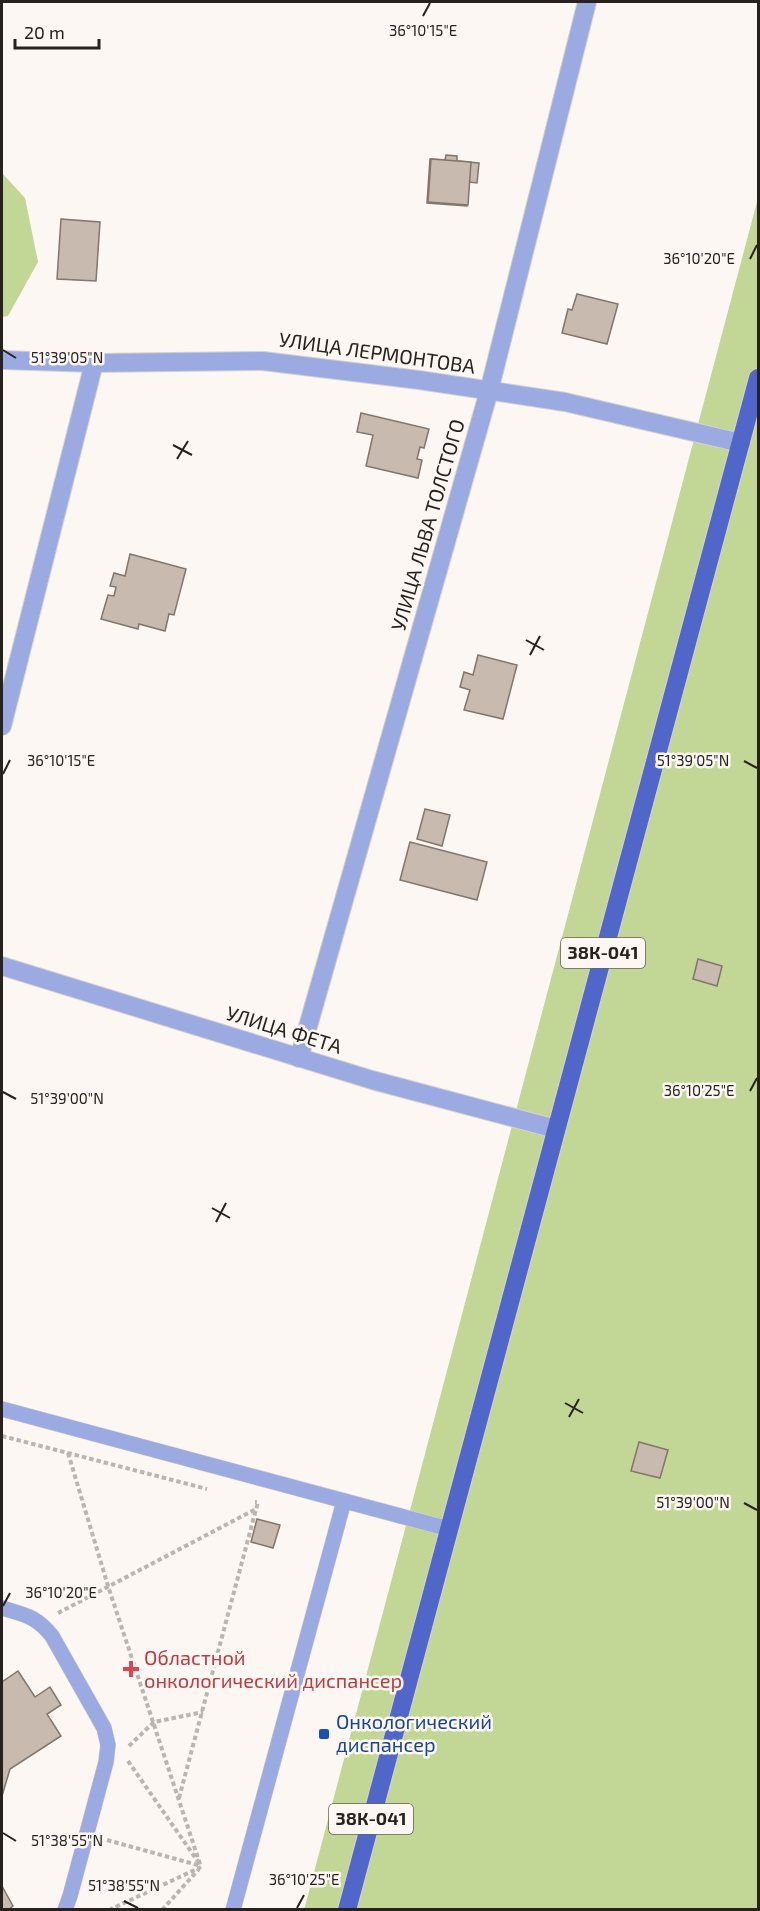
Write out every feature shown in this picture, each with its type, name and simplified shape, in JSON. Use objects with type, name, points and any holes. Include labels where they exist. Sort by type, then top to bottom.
[{"type":"main road","name":"38К-041","points":[[347,1910],[759,378]]},
{"type":"street","name":"УЛИЦА ЛЬВА ТОЛСТОГО","points":[[299,1058],[489,391],[587,2]]},
{"type":"street","name":"УЛИЦА ЛЕРМОНТОВА","points":[[2,360],[94,363],[263,361],[565,402],[741,443]]},
{"type":"street","points":[[2,726],[94,363]]},
{"type":"street","name":"УЛИЦА ФЕТА","points":[[2,966],[372,1080],[556,1129]]},
{"type":"lane","points":[[2,1409],[449,1529]]},
{"type":"lane","points":[[233,1910],[344,1501]]},
{"type":"lane","points":[[2,1608],[41,1622],[52,1636],[104,1728],[108,1745],[106,1762],[87,1834],[64,1910]]},
{"type":"path","points":[[59,1424],[108,1586],[201,1867]]},
{"type":"path","points":[[2,1436],[213,1491]]},
{"type":"path","points":[[179,1798],[258,1502],[247,1500]]},
{"type":"path","points":[[41,1622],[256,1509]]},
{"type":"path","points":[[201,1867],[122,1752],[154,1722],[202,1712]]},
{"type":"path","points":[[87,1834],[201,1867]]},
{"type":"path","points":[[109,1910],[201,1867]]},
{"type":"path","points":[[162,1910],[201,1867]]},
{"type":"green space","points":[[2,173],[25,198],[38,262],[8,316],[2,317]]},
{"type":"green space","points":[[758,198],[758,1909],[304,1910]]},
{"type":"building","points":[[446,155],[457,156],[457,161],[479,163],[477,183],[469,182],[467,206],[427,203],[430,159],[445,160]]},
{"type":"building","points":[[431,159],[471,162],[468,205],[428,202]]},
{"type":"building","points":[[61,219],[100,222],[96,281],[57,279]]},
{"type":"building","points":[[577,294],[618,304],[607,344],[562,333],[568,309],[572,310]]},
{"type":"building","points":[[361,413],[429,429],[424,448],[420,447],[417,459],[422,460],[418,478],[366,466],[373,435],[357,432]]},
{"type":"building","points":[[130,554],[186,569],[174,615],[169,614],[165,631],[139,624],[138,629],[101,619],[108,595],[114,596],[116,587],[110,586],[114,573],[125,576]]},
{"type":"building","points":[[478,655],[517,665],[503,719],[464,710],[470,690],[460,687],[464,672],[473,675]]},
{"type":"building","points":[[425,809],[450,815],[442,846],[417,839]]},
{"type":"building","points":[[410,842],[487,862],[477,900],[400,880]]},
{"type":"building","points":[[698,959],[722,966],[717,986],[693,979]]},
{"type":"building","points":[[639,1442],[668,1450],[660,1478],[631,1471]]},
{"type":"building","points":[[257,1519],[280,1525],[273,1548],[251,1542]]},
{"type":"building","points":[[18,1671],[35,1697],[50,1687],[61,1705],[47,1714],[61,1736],[10,1769],[2,1796],[2,1682]]},
{"type":"building","points":[[2,1886],[13,1906],[8,1910],[2,1910]]},
{"type":"place","name":"Областной онкологический диспансер","points":[[131,1669]]},
{"type":"place","name":"Онкологический диспансер","points":[[324,1734]]}]
